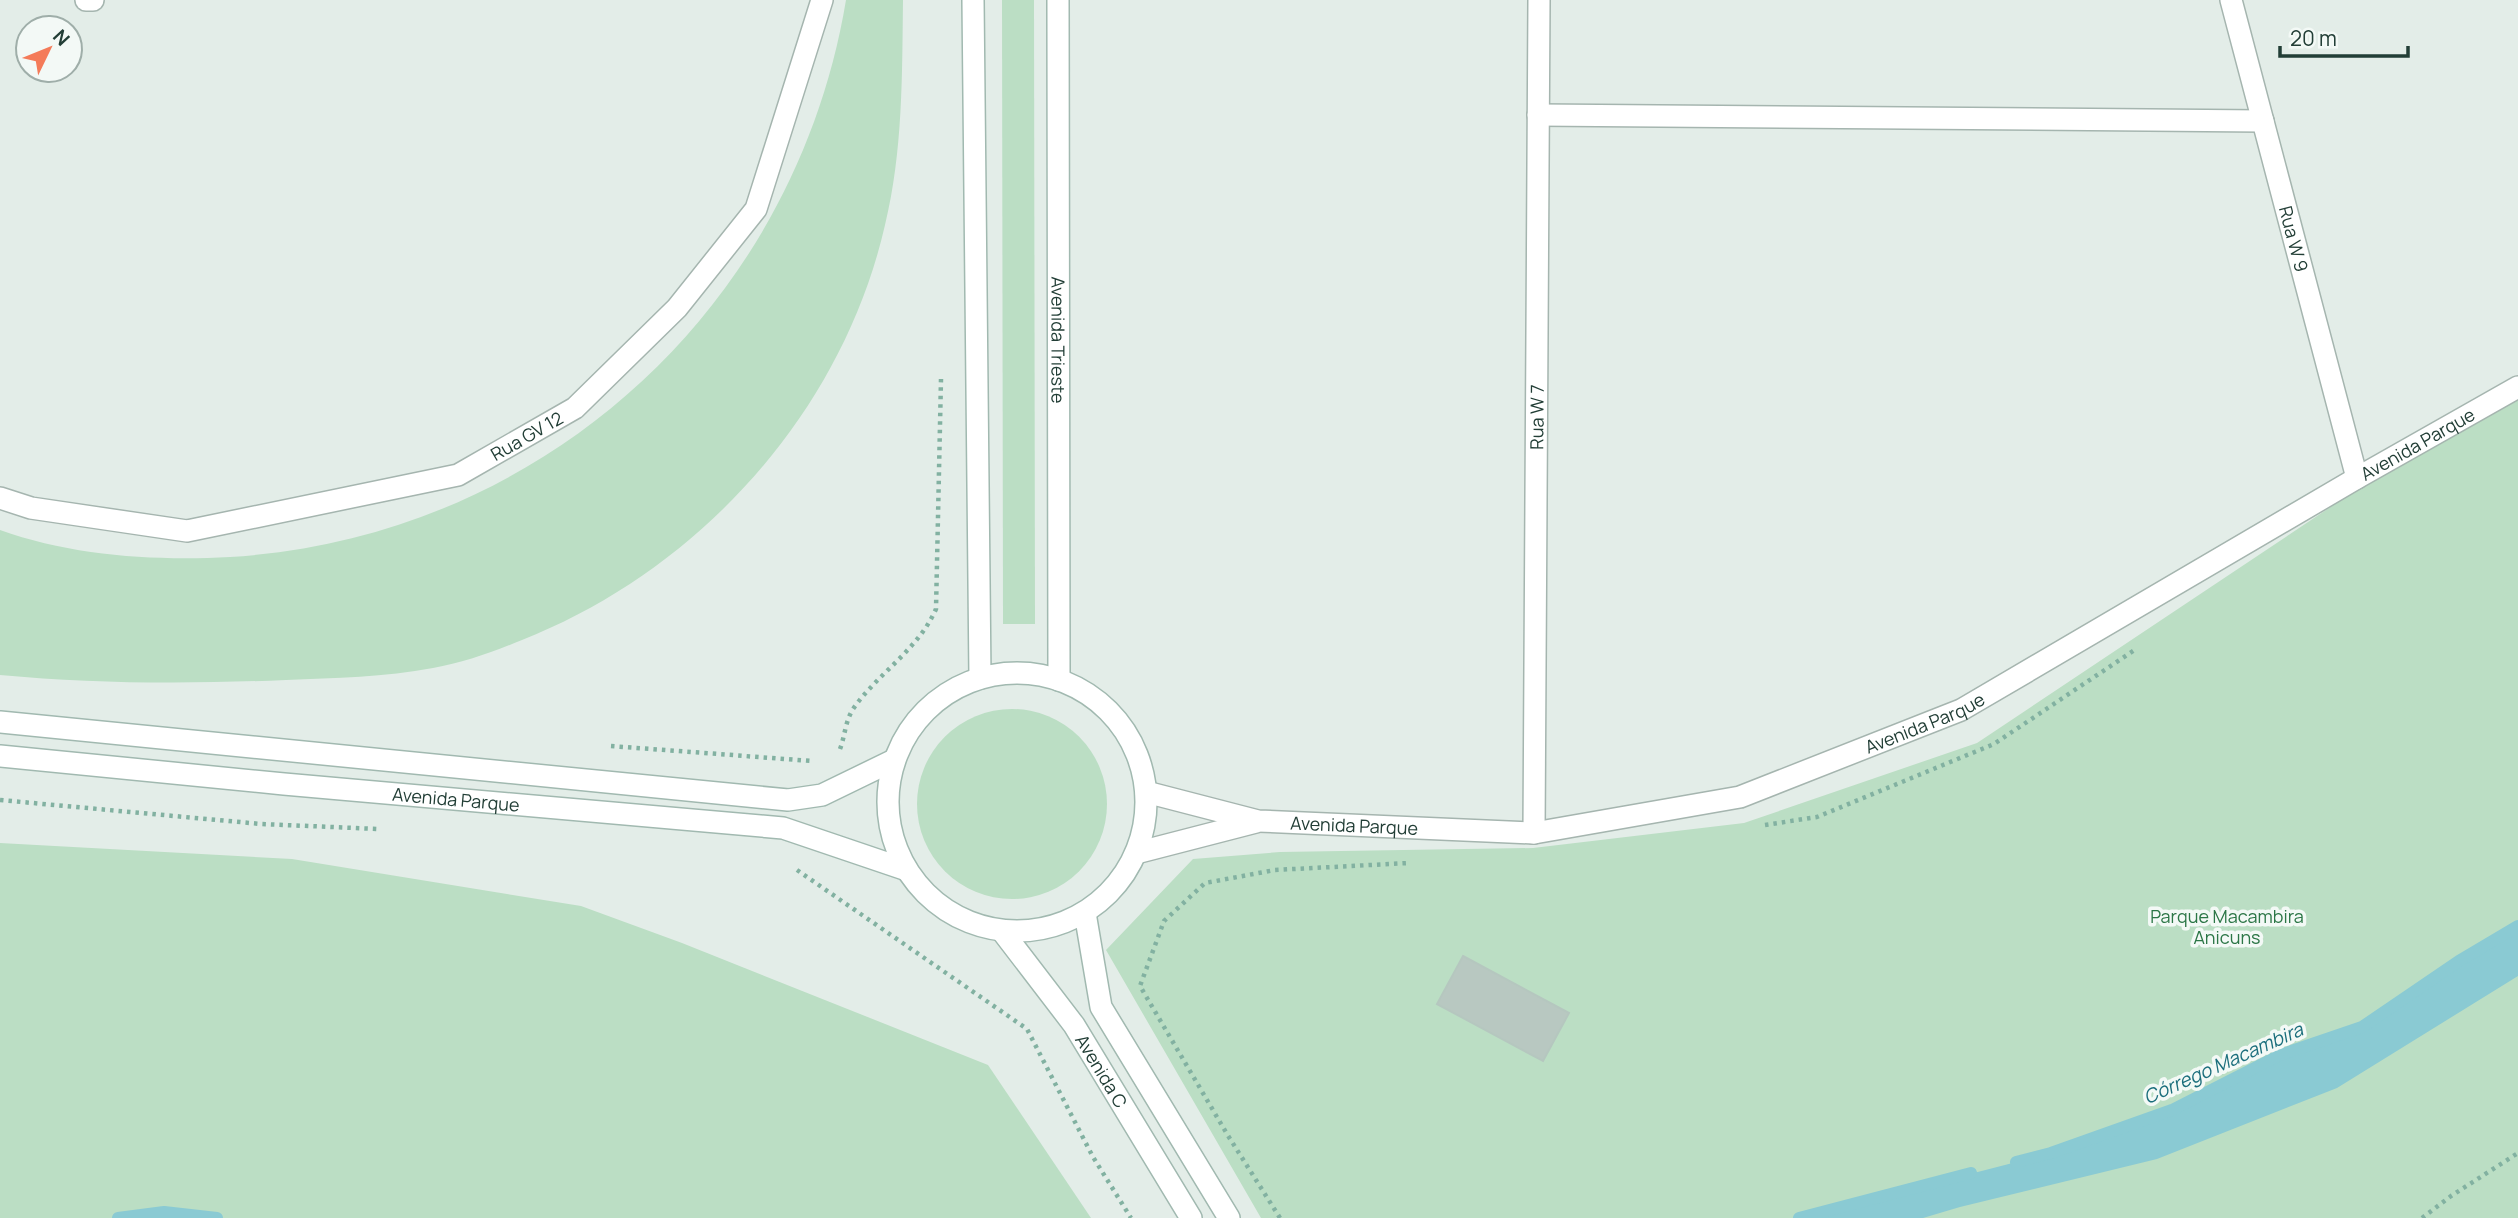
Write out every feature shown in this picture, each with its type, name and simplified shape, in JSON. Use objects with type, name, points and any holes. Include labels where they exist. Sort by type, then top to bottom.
[{"type":"street","points":[[86,0],[93,0]]},
{"type":"street","name":"Rua GV 12","points":[[0,498],[30,508],[187,531],[458,475],[575,408],[677,308],[756,209],[822,0]]},
{"type":"street","points":[[973,0],[979,678]]},
{"type":"street","name":"Avenida Trieste","points":[[1058,0],[1059,680]]},
{"type":"street","name":"Rua W 7","points":[[1534,834],[1539,0]]},
{"type":"street","name":"Rua W 9","points":[[2231,0],[2357,478]]},
{"type":"street","points":[[1538,115],[2263,121]]},
{"type":"street","name":"Avenida Parque","points":[[1146,792],[1258,821],[1534,834],[1740,797],[1961,710],[2518,387]]},
{"type":"street","points":[[1020,672],[1059,680],[1092,698],[1119,724],[1135,749],[1146,792],[1145,823],[1136,853],[1129,868],[1110,894],[1085,913],[1044,929],[1002,931],[973,924],[947,911],[925,893],[907,870],[894,844],[888,817],[888,790],[894,760],[908,732],[927,709],[951,690],[993,674],[1020,672]]},
{"type":"street","name":"Avenida Parque","points":[[0,722],[788,800],[822,795],[894,760]]},
{"type":"street","name":"Avenida Parque","points":[[0,756],[783,828],[907,870]]},
{"type":"street","name":"Avenida Parque","points":[[1136,853],[1258,821]]},
{"type":"street","name":"Avenida C","points":[[1085,913],[1101,1007],[1229,1218]]},
{"type":"street","name":"Avenida C","points":[[1002,931],[1074,1025],[1191,1218]]},
{"type":"path","points":[[834,755],[841,748],[845,725],[854,709],[928,628],[936,609],[941,374]]},
{"type":"path","points":[[606,746],[813,761]]},
{"type":"path","points":[[0,800],[261,824],[386,829]]},
{"type":"path","points":[[789,864],[1027,1029],[1093,1157],[1131,1218]]},
{"type":"path","points":[[2422,1218],[2518,1153]]},
{"type":"green space","points":[[846,0],[903,0],[898,141],[885,225],[864,294],[835,359],[798,420],[754,477],[703,528],[647,572],[587,610],[478,657],[444,666],[360,677],[215,682],[107,682],[0,675],[0,530],[27,539],[85,551],[173,558],[230,557],[344,540],[451,505],[549,454],[636,387],[711,307],[772,214],[818,112]]},
{"type":"green space","points":[[1002,0],[1034,0],[1035,624],[1003,624]]},
{"type":"green space","name":"Parque Macambira Anicuns","points":[[2518,400],[2518,1218],[1261,1218],[1106,950],[1193,859],[1280,852],[1533,848],[1744,823],[1977,743],[2374,478]]},
{"type":"green space","points":[[1012,709],[1048,716],[1079,737],[1100,768],[1107,804],[1100,840],[1079,871],[1048,892],[1012,899],[976,892],[945,871],[924,840],[917,804],[924,768],[945,737],[976,716]]},
{"type":"green space","points":[[0,843],[292,859],[581,906],[682,943],[988,1065],[1091,1218],[0,1218]]},
{"type":"water","points":[[2518,926],[2518,976],[2337,1088],[2157,1159],[1923,1218],[1799,1218],[2051,1153],[2172,1110],[2280,1055],[2362,1027],[2459,961]]},
{"type":"building","points":[[1463,956],[1569,1013],[1543,1061],[1437,1004]]},
{"type":"waterway","name":"Córrego Macambira","points":[[2016,1162],[2051,1153],[2172,1110],[2280,1055],[2362,1027],[2459,961],[2518,926]]},
{"type":"waterway","name":"Córrego Macambira","points":[[1799,1218],[1971,1173]]},
{"type":"waterway","name":"Córrego Macambira","points":[[118,1218],[164,1212],[217,1218]]}]
